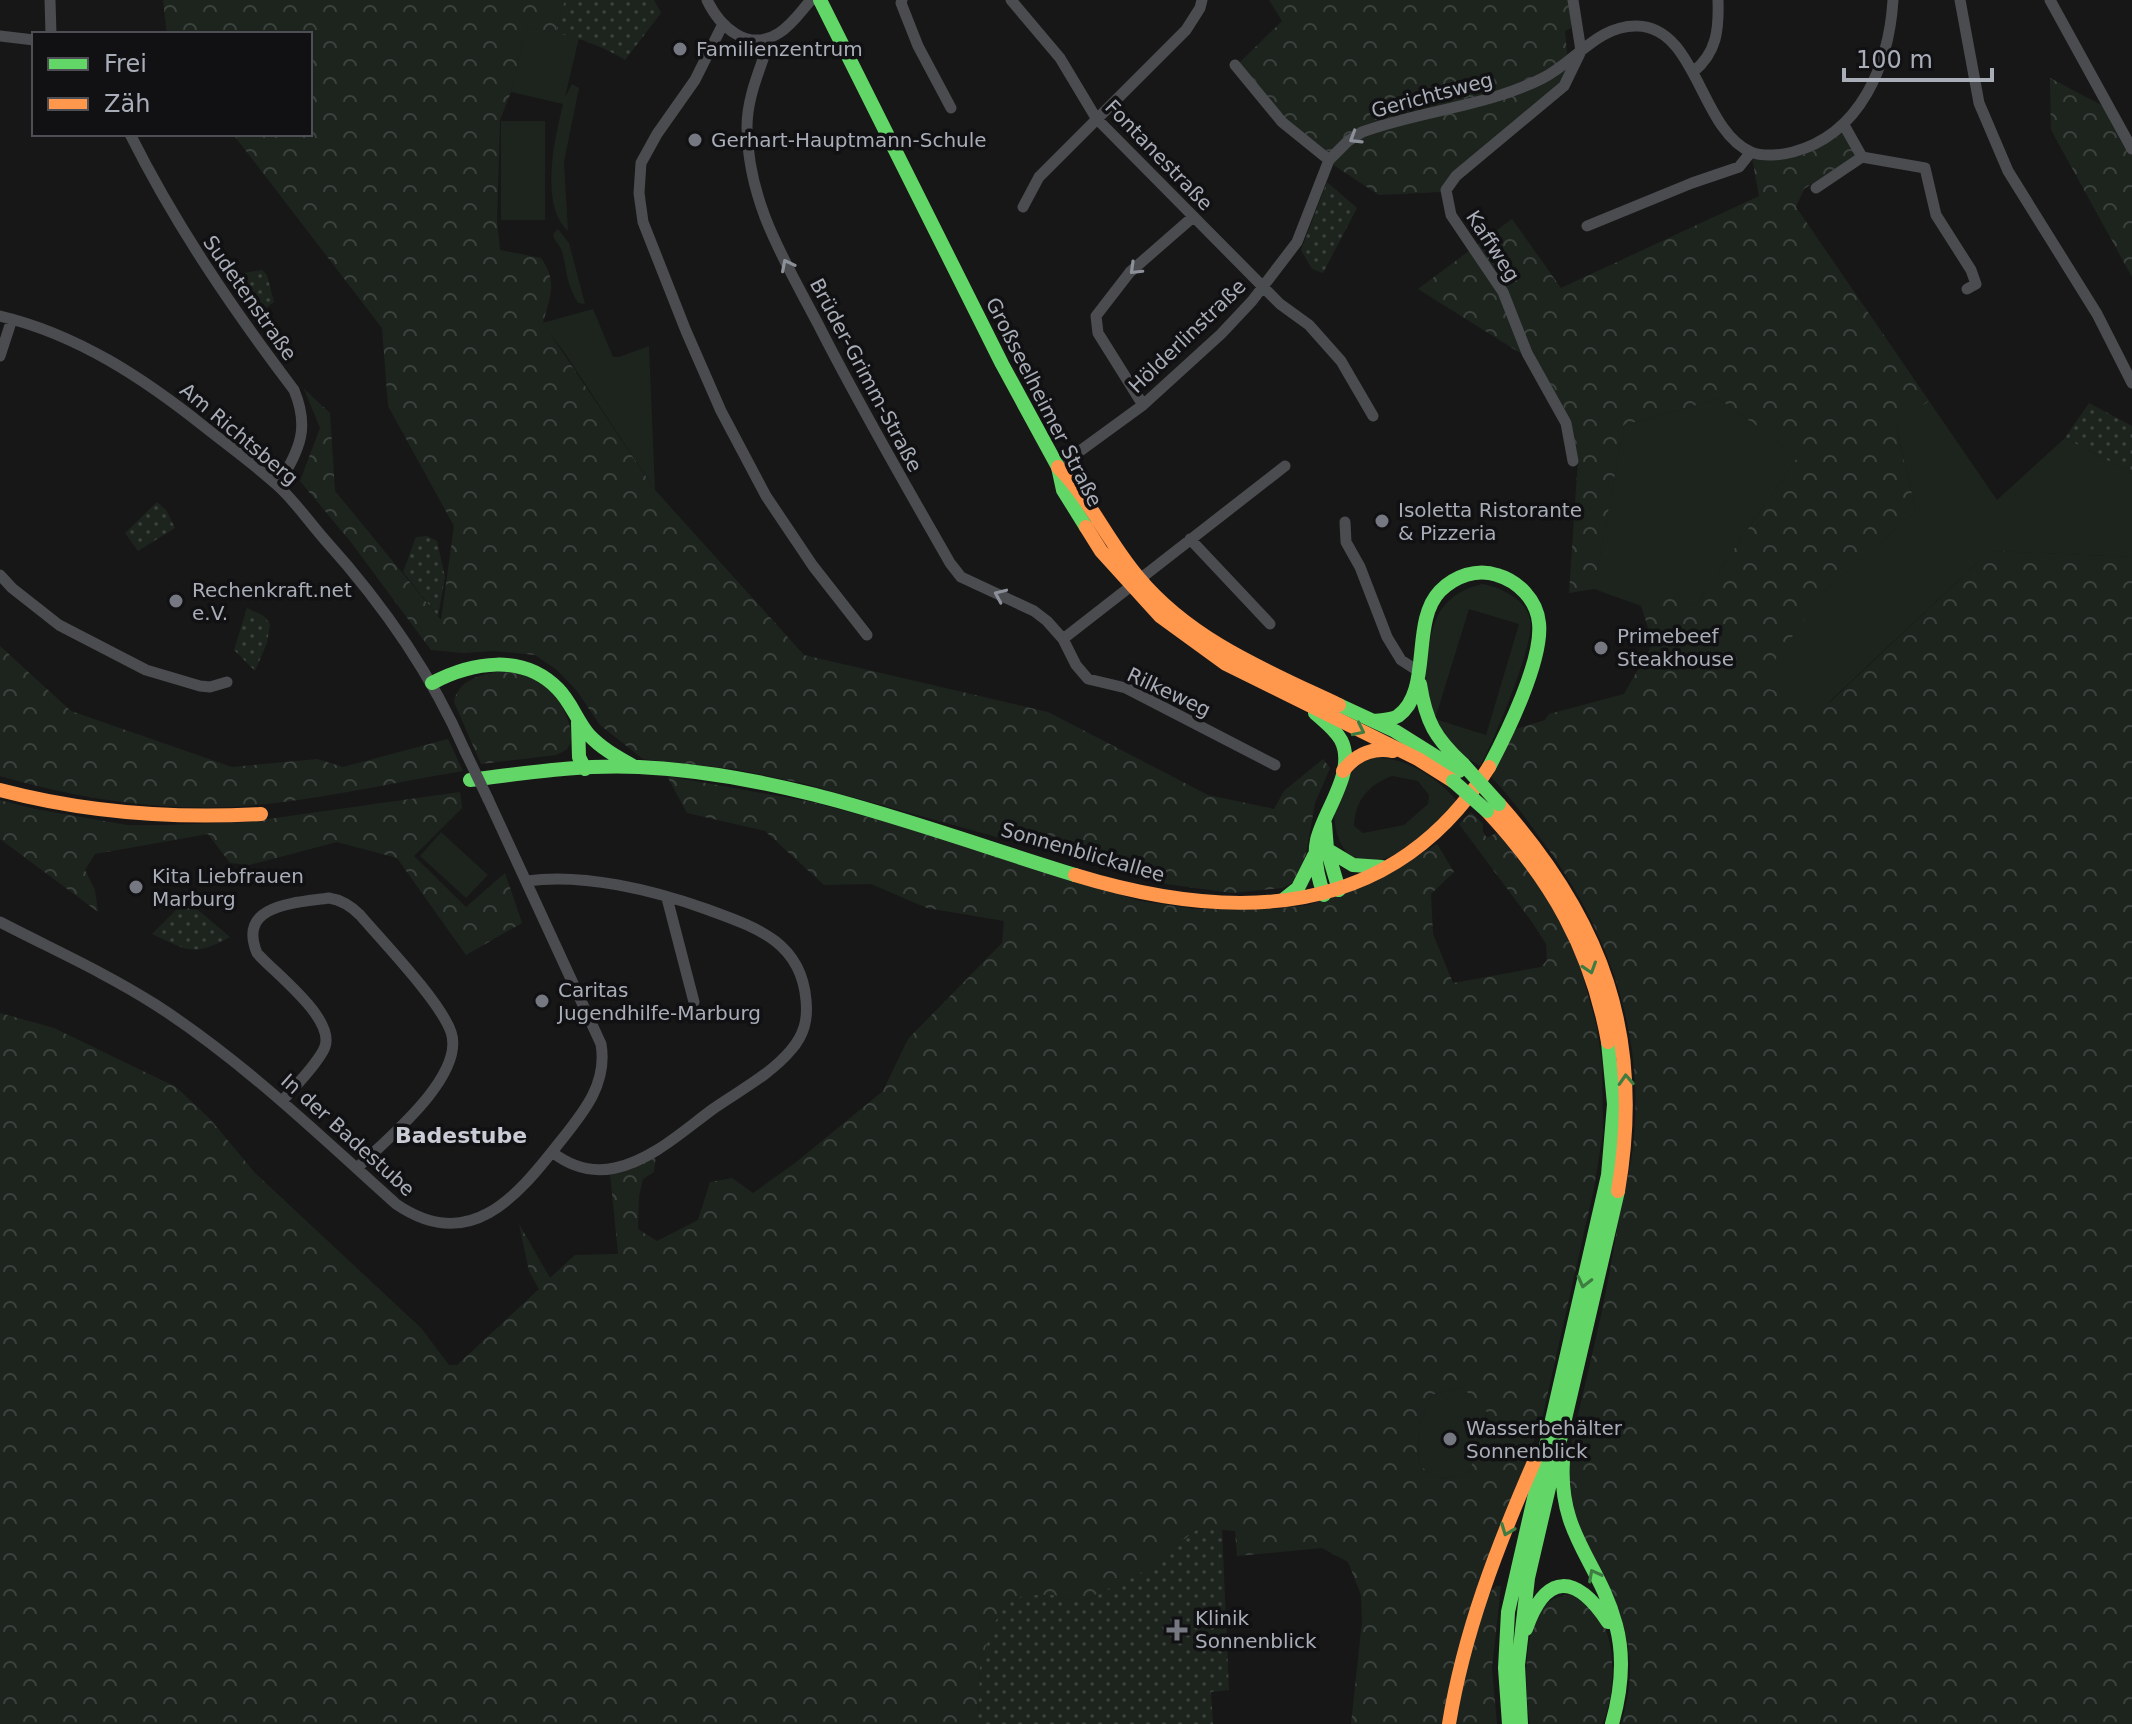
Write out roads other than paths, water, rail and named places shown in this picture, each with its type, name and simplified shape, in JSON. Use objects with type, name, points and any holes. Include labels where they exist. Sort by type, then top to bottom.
[{"type":"main road","name":"Großseelheimer Straße","points":[[820,0],[1002,364],[1058,467],[1063,490],[1101,551],[1182,634],[1226,664],[1418,759]]},
{"type":"main road","name":"Sonnenblickallee","points":[[470,780],[585,769],[635,767],[676,770],[771,785],[936,829],[1117,887],[1153,895],[1224,904],[1281,902],[1339,890],[1386,867],[1434,834],[1464,800],[1489,766],[1534,661],[1539,632],[1534,606],[1516,583],[1498,575],[1488,572],[1468,574],[1451,581],[1433,599],[1426,615],[1418,671]]},
{"type":"main road","points":[[1136,584],[1240,659],[1374,721],[1418,744],[1458,772],[1540,851],[1584,921],[1609,981],[1625,1057],[1626,1134],[1616,1201],[1522,1606],[1516,1659],[1521,1724]]},
{"type":"main road","points":[[432,683],[475,665],[501,663],[518,667],[548,681],[571,706],[578,722],[592,737],[610,753],[635,767]]},
{"type":"main road","points":[[1374,721],[1395,720],[1409,709],[1418,671]]},
{"type":"main road","points":[[1418,671],[1427,723],[1458,772]]},
{"type":"main road","points":[[1301,701],[1341,740],[1345,757],[1317,841],[1339,890]]},
{"type":"main road","points":[[578,722],[579,757],[585,769]]},
{"type":"main road","points":[[585,769],[593,749],[592,737]]},
{"type":"main road","points":[[1342,772],[1353,758],[1377,749],[1458,772]]},
{"type":"main road","points":[[0,790],[64,806],[135,816],[261,814]]},
{"type":"main road","points":[[1493,807],[1539,869],[1574,928],[1590,967],[1600,1004],[1613,1076],[1611,1151],[1603,1196],[1508,1612],[1504,1657],[1509,1724]]},
{"type":"main road","points":[[1321,852],[1350,865],[1386,867]]},
{"type":"main road","points":[[1281,902],[1298,888],[1321,852]]},
{"type":"main road","points":[[1321,852],[1324,895]]},
{"type":"main road","points":[[1571,1393],[1572,1423],[1561,1474],[1564,1510],[1612,1611],[1620,1648],[1621,1688],[1612,1724]]},
{"type":"main road","points":[[1449,1724],[1454,1687],[1467,1635],[1521,1492],[1548,1432]]},
{"type":"main road","points":[[1517,1697],[1529,1618],[1542,1595],[1554,1587],[1577,1588],[1593,1598],[1620,1648]]},
{"type":"street","points":[[50,0],[51,32]]},
{"type":"street","points":[[707,0],[722,26],[748,38],[768,39],[789,25],[811,0]]},
{"type":"street","points":[[902,0],[918,46],[951,108]]},
{"type":"street","name":"Fontanestraße","points":[[1011,0],[1060,58],[1096,118],[1280,304],[1309,325],[1341,361],[1373,416]]},
{"type":"street","points":[[1023,207],[1039,177],[1186,30],[1202,0]]},
{"type":"street","points":[[1573,0],[1581,51]]},
{"type":"street","points":[[1693,72],[1714,46],[1718,0]]},
{"type":"street","points":[[1587,226],[1739,167],[1751,152],[1778,155],[1802,150],[1844,125],[1874,83],[1891,24],[1893,0]]},
{"type":"street","points":[[1960,0],[1979,103],[2008,171],[2097,314],[2132,383]]},
{"type":"street","points":[[2050,0],[2132,149]]},
{"type":"street","points":[[722,26],[695,80],[657,134],[641,163],[639,193],[643,222],[709,384],[758,482],[813,566],[867,635]]},
{"type":"street","name":"Gerichtsweg","points":[[1329,160],[1362,132],[1512,92],[1547,77],[1614,30],[1642,26],[1669,39],[1693,72],[1715,115],[1735,139],[1751,152]]},
{"type":"street","points":[[0,36],[32,40]]},
{"type":"street","name":"Brüder-Grimm-Straße","points":[[768,39],[749,102],[747,126],[756,198],[765,221],[849,386],[950,563],[961,577],[1034,611],[1063,639]]},
{"type":"street","name":"Kaffweg","points":[[1573,461],[1566,423],[1527,353],[1503,292],[1451,215],[1446,190],[1456,176],[1559,92],[1581,51]]},
{"type":"street","points":[[1235,65],[1282,122],[1329,160]]},
{"type":"street","points":[[1844,125],[1862,157]]},
{"type":"street","name":"Sudetenstraße","points":[[131,136],[207,270],[294,390],[303,427],[300,443],[278,486]]},
{"type":"street","points":[[1816,188],[1862,157],[1925,168],[1936,215],[1976,284],[1967,289]]},
{"type":"street","name":"Hölderlinstraße","points":[[1058,467],[1143,405],[1221,334],[1264,287],[1301,234],[1329,160]]},
{"type":"street","points":[[1143,405],[1098,333],[1096,316],[1130,272],[1193,217]]},
{"type":"street","points":[[0,356],[6,317]]},
{"type":"street","name":"Am Richtsberg","points":[[6,317],[97,353],[166,397],[278,486],[378,604],[432,683]]},
{"type":"street","points":[[1063,639],[1190,539],[1239,505],[1285,466]]},
{"type":"street","points":[[1345,522],[1346,542],[1360,567],[1387,637],[1401,660],[1418,671]]},
{"type":"street","points":[[1190,539],[1270,624]]},
{"type":"street","points":[[0,575],[59,625],[146,670],[200,686],[210,687],[227,682]]},
{"type":"street","name":"Rilkeweg","points":[[1063,639],[1076,665],[1088,679],[1126,688],[1275,765]]},
{"type":"street","name":"In der Badestube","points":[[0,922],[83,963],[155,1005],[245,1068],[409,1213],[423,1220],[452,1223],[480,1218],[505,1204],[530,1179],[588,1106],[596,1090],[603,1055],[601,1044],[527,881],[432,683]]},
{"type":"street","points":[[527,881],[552,878],[605,883],[667,898],[743,922],[780,944],[798,966],[807,1010],[803,1034],[782,1060],[642,1158],[613,1168],[599,1169],[563,1161],[552,1152]]},
{"type":"street","points":[[283,1100],[323,1051],[327,1032],[319,1016],[257,953],[252,932],[260,916],[275,908],[329,898],[345,903],[360,915],[422,989],[452,1034],[453,1047],[445,1072],[438,1082],[416,1111],[357,1168]]},
{"type":"street","points":[[667,898],[694,1002]]},
{"type":"place","name":"Familienzentrum","points":[[680,49]]},
{"type":"place","name":"Gerhart-Hauptmann-Schule","points":[[695,140]]},
{"type":"place","name":"Isoletta Ristorante & Pizzeria","points":[[1382,521]]},
{"type":"place","name":"Rechenkraft.net e.V.","points":[[176,601]]},
{"type":"place","name":"Primebeef Steakhouse","points":[[1601,648]]},
{"type":"place","name":"Kita Liebfrauen Marburg","points":[[136,887]]},
{"type":"place","name":"Caritas Jugendhilfe-Marburg","points":[[542,1001]]},
{"type":"place","name":"Wasserbehälter Sonnenblick","points":[[1450,1439]]},
{"type":"place","name":"Klinik Sonnenblick","points":[[1177,1630]]},
{"type":"district","name":"Badestube","points":[[461,1135]]}]
